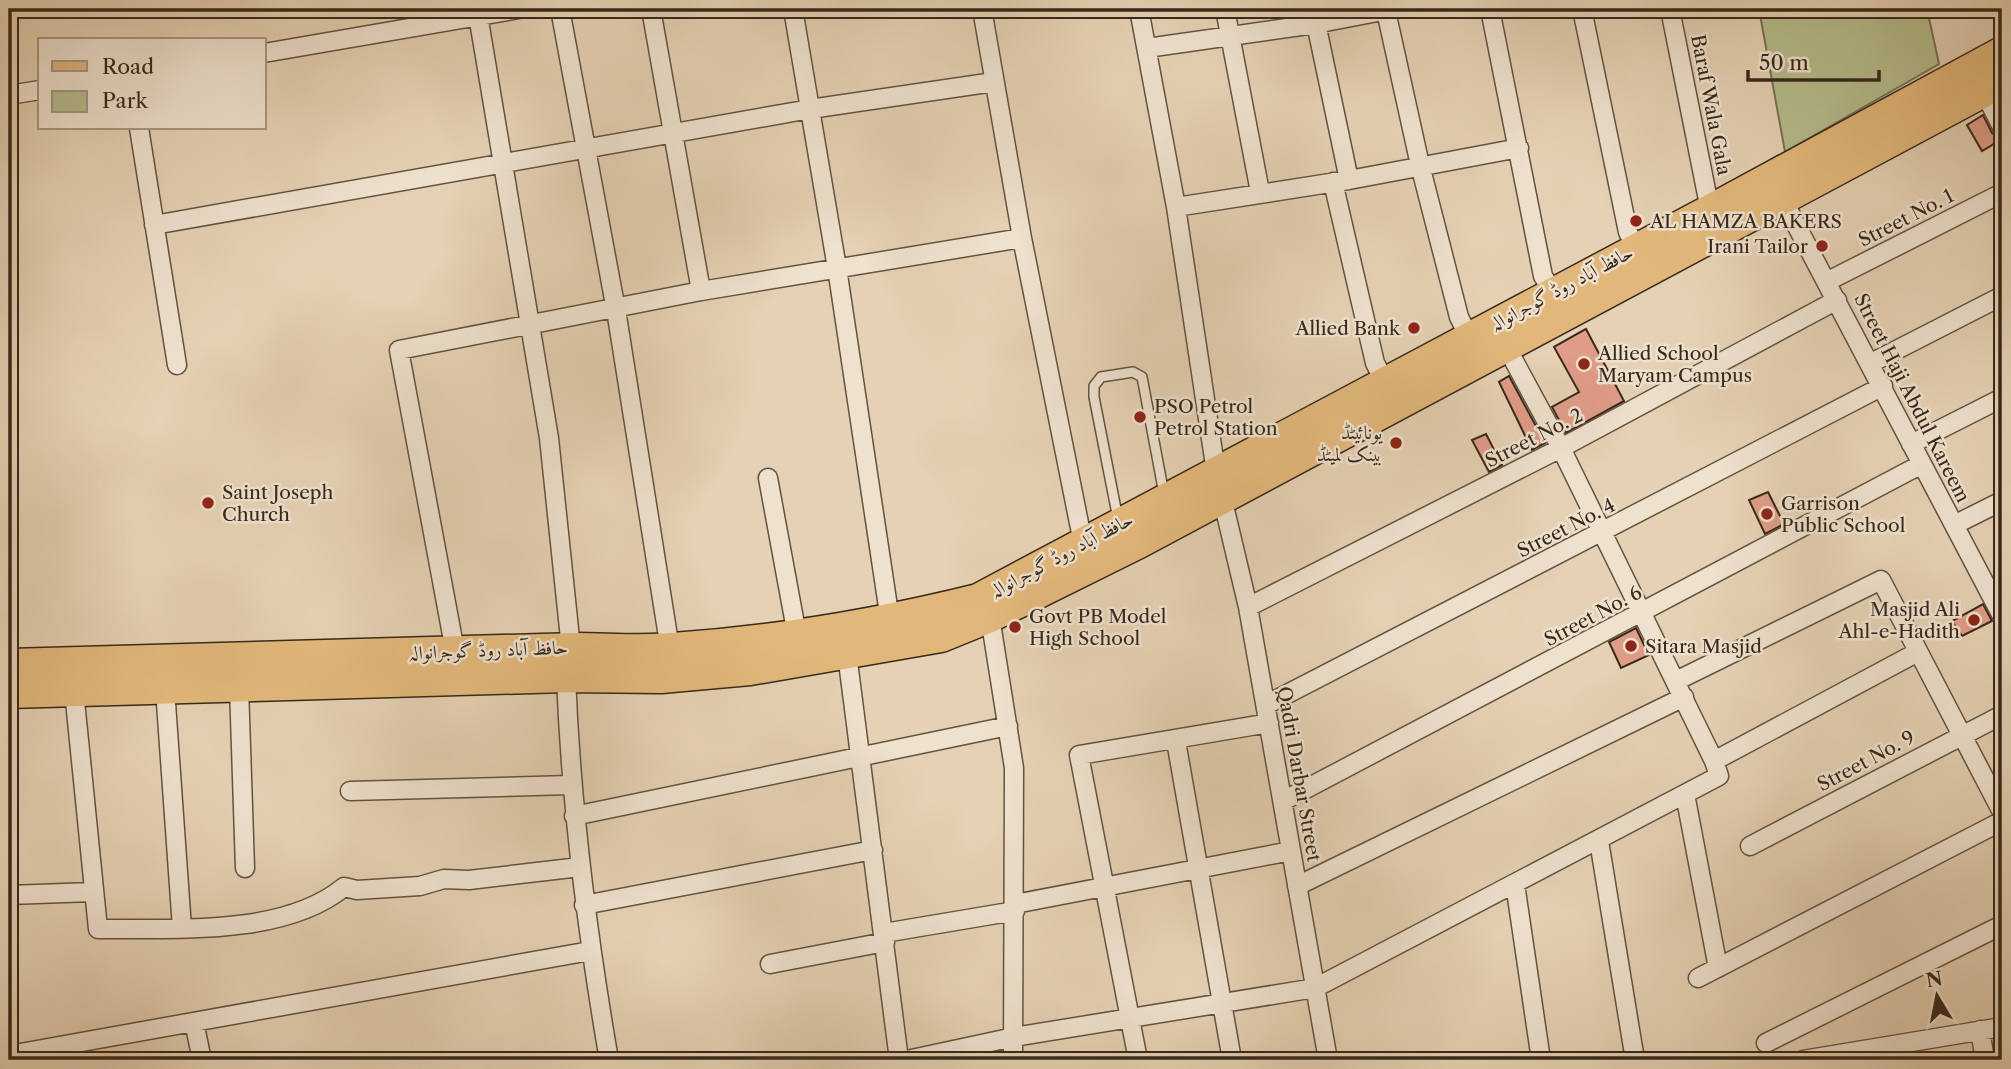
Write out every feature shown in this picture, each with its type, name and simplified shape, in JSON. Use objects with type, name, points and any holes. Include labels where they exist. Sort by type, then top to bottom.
[{"type":"main road","name":"حافظ آباد روڈ گوجرانوالہ","points":[[9,693],[566,677],[661,678],[750,670],[941,637],[990,617],[1219,484],[1385,382],[2002,51]]},
{"type":"main road","name":"حافظ آباد روڈ گوجرانوالہ","points":[[9,664],[571,648],[670,649],[797,635],[890,620],[978,599],[1165,500],[1219,484],[1507,348],[1993,87]]},
{"type":"street","points":[[266,52],[477,13],[519,9]]},
{"type":"street","points":[[560,9],[616,310],[670,649]]},
{"type":"street","points":[[652,9],[701,291]]},
{"type":"street","points":[[793,9],[837,268],[890,620]]},
{"type":"street","points":[[982,9],[1022,238],[1083,543]]},
{"type":"street","name":"Qadri Darbar Street","points":[[1139,9],[1176,207],[1219,484],[1248,607],[1328,1060]]},
{"type":"street","points":[[1225,9],[1259,192]]},
{"type":"street","points":[[1490,9],[1543,276],[1553,292]]},
{"type":"street","points":[[1582,9],[1628,232],[1635,247]]},
{"type":"street","name":"Baraf Wala Gala","points":[[1670,9],[1710,210]]},
{"type":"street","points":[[1147,48],[1229,37],[1314,17],[1390,10],[1420,165],[1460,317],[1469,337]]},
{"type":"street","points":[[477,13],[500,162],[549,438],[571,648]]},
{"type":"street","points":[[1314,17],[1375,363],[1385,382]]},
{"type":"street","points":[[155,225],[674,132],[994,82]]},
{"type":"street","points":[[1993,87],[2002,127]]},
{"type":"street","points":[[9,94],[38,90]]},
{"type":"street","points":[[139,130],[177,365]]},
{"type":"street","points":[[1176,207],[1341,181],[1519,148]]},
{"type":"street","name":"Street No. 1","points":[[1828,281],[2002,193]]},
{"type":"street","name":"Street Haji Abdul Kareem","points":[[1783,200],[2001,610]]},
{"type":"street","points":[[455,651],[399,350],[616,310],[701,291],[1022,238]]},
{"type":"street","points":[[1871,363],[2002,296]]},
{"type":"street","name":"Street No. 2","points":[[1248,607],[1561,448],[1837,300]]},
{"type":"street","points":[[907,1060],[1014,1037],[1315,988],[1719,776],[1680,689],[1561,448],[1507,348]]},
{"type":"street","name":"Street No. 4","points":[[1266,705],[1883,386]]},
{"type":"street","points":[[1911,444],[2002,398]]},
{"type":"street","name":"Street No. 6","points":[[1283,801],[1922,464]]},
{"type":"street","points":[[768,478],[797,635]]},
{"type":"street","points":[[1954,525],[2002,501]]},
{"type":"street","points":[[1297,886],[1680,689],[1881,580],[1916,653],[2002,813]]},
{"type":"street","points":[[990,617],[1014,768],[1013,1060]]},
{"type":"street","points":[[1714,761],[1916,653]]},
{"type":"street","points":[[847,654],[899,1060]]},
{"type":"street","points":[[566,677],[570,785],[590,951],[609,1060]]},
{"type":"street","points":[[239,687],[245,868]]},
{"type":"street","points":[[165,689],[182,928]]},
{"type":"street","points":[[74,691],[92,892],[98,929],[182,928],[268,920],[325,903],[344,887],[357,890],[420,886],[444,879],[468,880],[580,867]]},
{"type":"street","name":"Street No. 9","points":[[1749,846],[1960,734],[2002,715]]},
{"type":"street","points":[[1138,1060],[1079,755],[1176,741],[1269,723]]},
{"type":"street","points":[[574,816],[1008,726]]},
{"type":"street","points":[[1176,741],[1232,1060]]},
{"type":"street","points":[[350,791],[570,785]]},
{"type":"street","points":[[1685,794],[1718,968]]},
{"type":"street","points":[[1698,978],[2002,821]]},
{"type":"street","points":[[1599,841],[1635,1060]]},
{"type":"street","points":[[584,905],[873,850]]},
{"type":"street","points":[[770,964],[1198,867],[1291,851]]},
{"type":"street","points":[[1515,884],[1541,1060]]},
{"type":"street","points":[[9,895],[92,892]]},
{"type":"street","points":[[1766,1043],[2002,925]]},
{"type":"street","points":[[9,1055],[590,951]]},
{"type":"street","points":[[194,1022],[202,1060]]},
{"type":"street","points":[[1803,1060],[1892,1053],[1980,1030],[2002,1027]]},
{"type":"street","points":[[1980,1030],[1985,1060]]},
{"type":"lane","points":[[1119,524],[1094,397],[1094,386],[1101,377],[1133,372],[1142,377],[1165,500]]},
{"type":"green space","points":[[1759,9],[1927,9],[1939,64],[1785,152]]},
{"type":"building","points":[[1983,115],[1992,133],[2002,139],[1982,151],[1967,125]]},
{"type":"building","name":"Allied School Maryam Campus","points":[[1586,329],[1624,401],[1566,433],[1552,407],[1579,392],[1554,347]]},
{"type":"building","points":[[1509,376],[1545,443],[1532,450],[1499,382]]},
{"type":"building","points":[[1486,434],[1502,465],[1489,472],[1472,440]]},
{"type":"building","name":"Garrison Public School","points":[[1768,492],[1784,524],[1765,534],[1749,500]]},
{"type":"building","name":"Masjid Ali Ahl-e-Hadith","points":[[1983,604],[1992,621],[1962,636],[1952,621]]},
{"type":"building","name":"Sitara Masjid","points":[[1636,628],[1649,655],[1621,668],[1609,642]]},
{"type":"place","name":"AL HAMZA BAKERS","points":[[1636,221]]},
{"type":"place","name":"Irani Tailor","points":[[1822,246]]},
{"type":"place","name":"Allied Bank","points":[[1414,328]]},
{"type":"place","name":"Allied School Maryam Campus","points":[[1584,364]]},
{"type":"place","name":"PSO Petrol Petrol Station","points":[[1140,417]]},
{"type":"place","name":"یونائیٹڈ بینک لمیٹڈ","points":[[1396,443]]},
{"type":"place","name":"Saint Joseph Church","points":[[208,503]]},
{"type":"place","name":"Garrison Public School","points":[[1767,514]]},
{"type":"place","name":"Masjid Ali Ahl-e-Hadith","points":[[1974,620]]},
{"type":"place","name":"Govt PB Model High School","points":[[1015,627]]},
{"type":"place","name":"Sitara Masjid","points":[[1631,646]]}]
